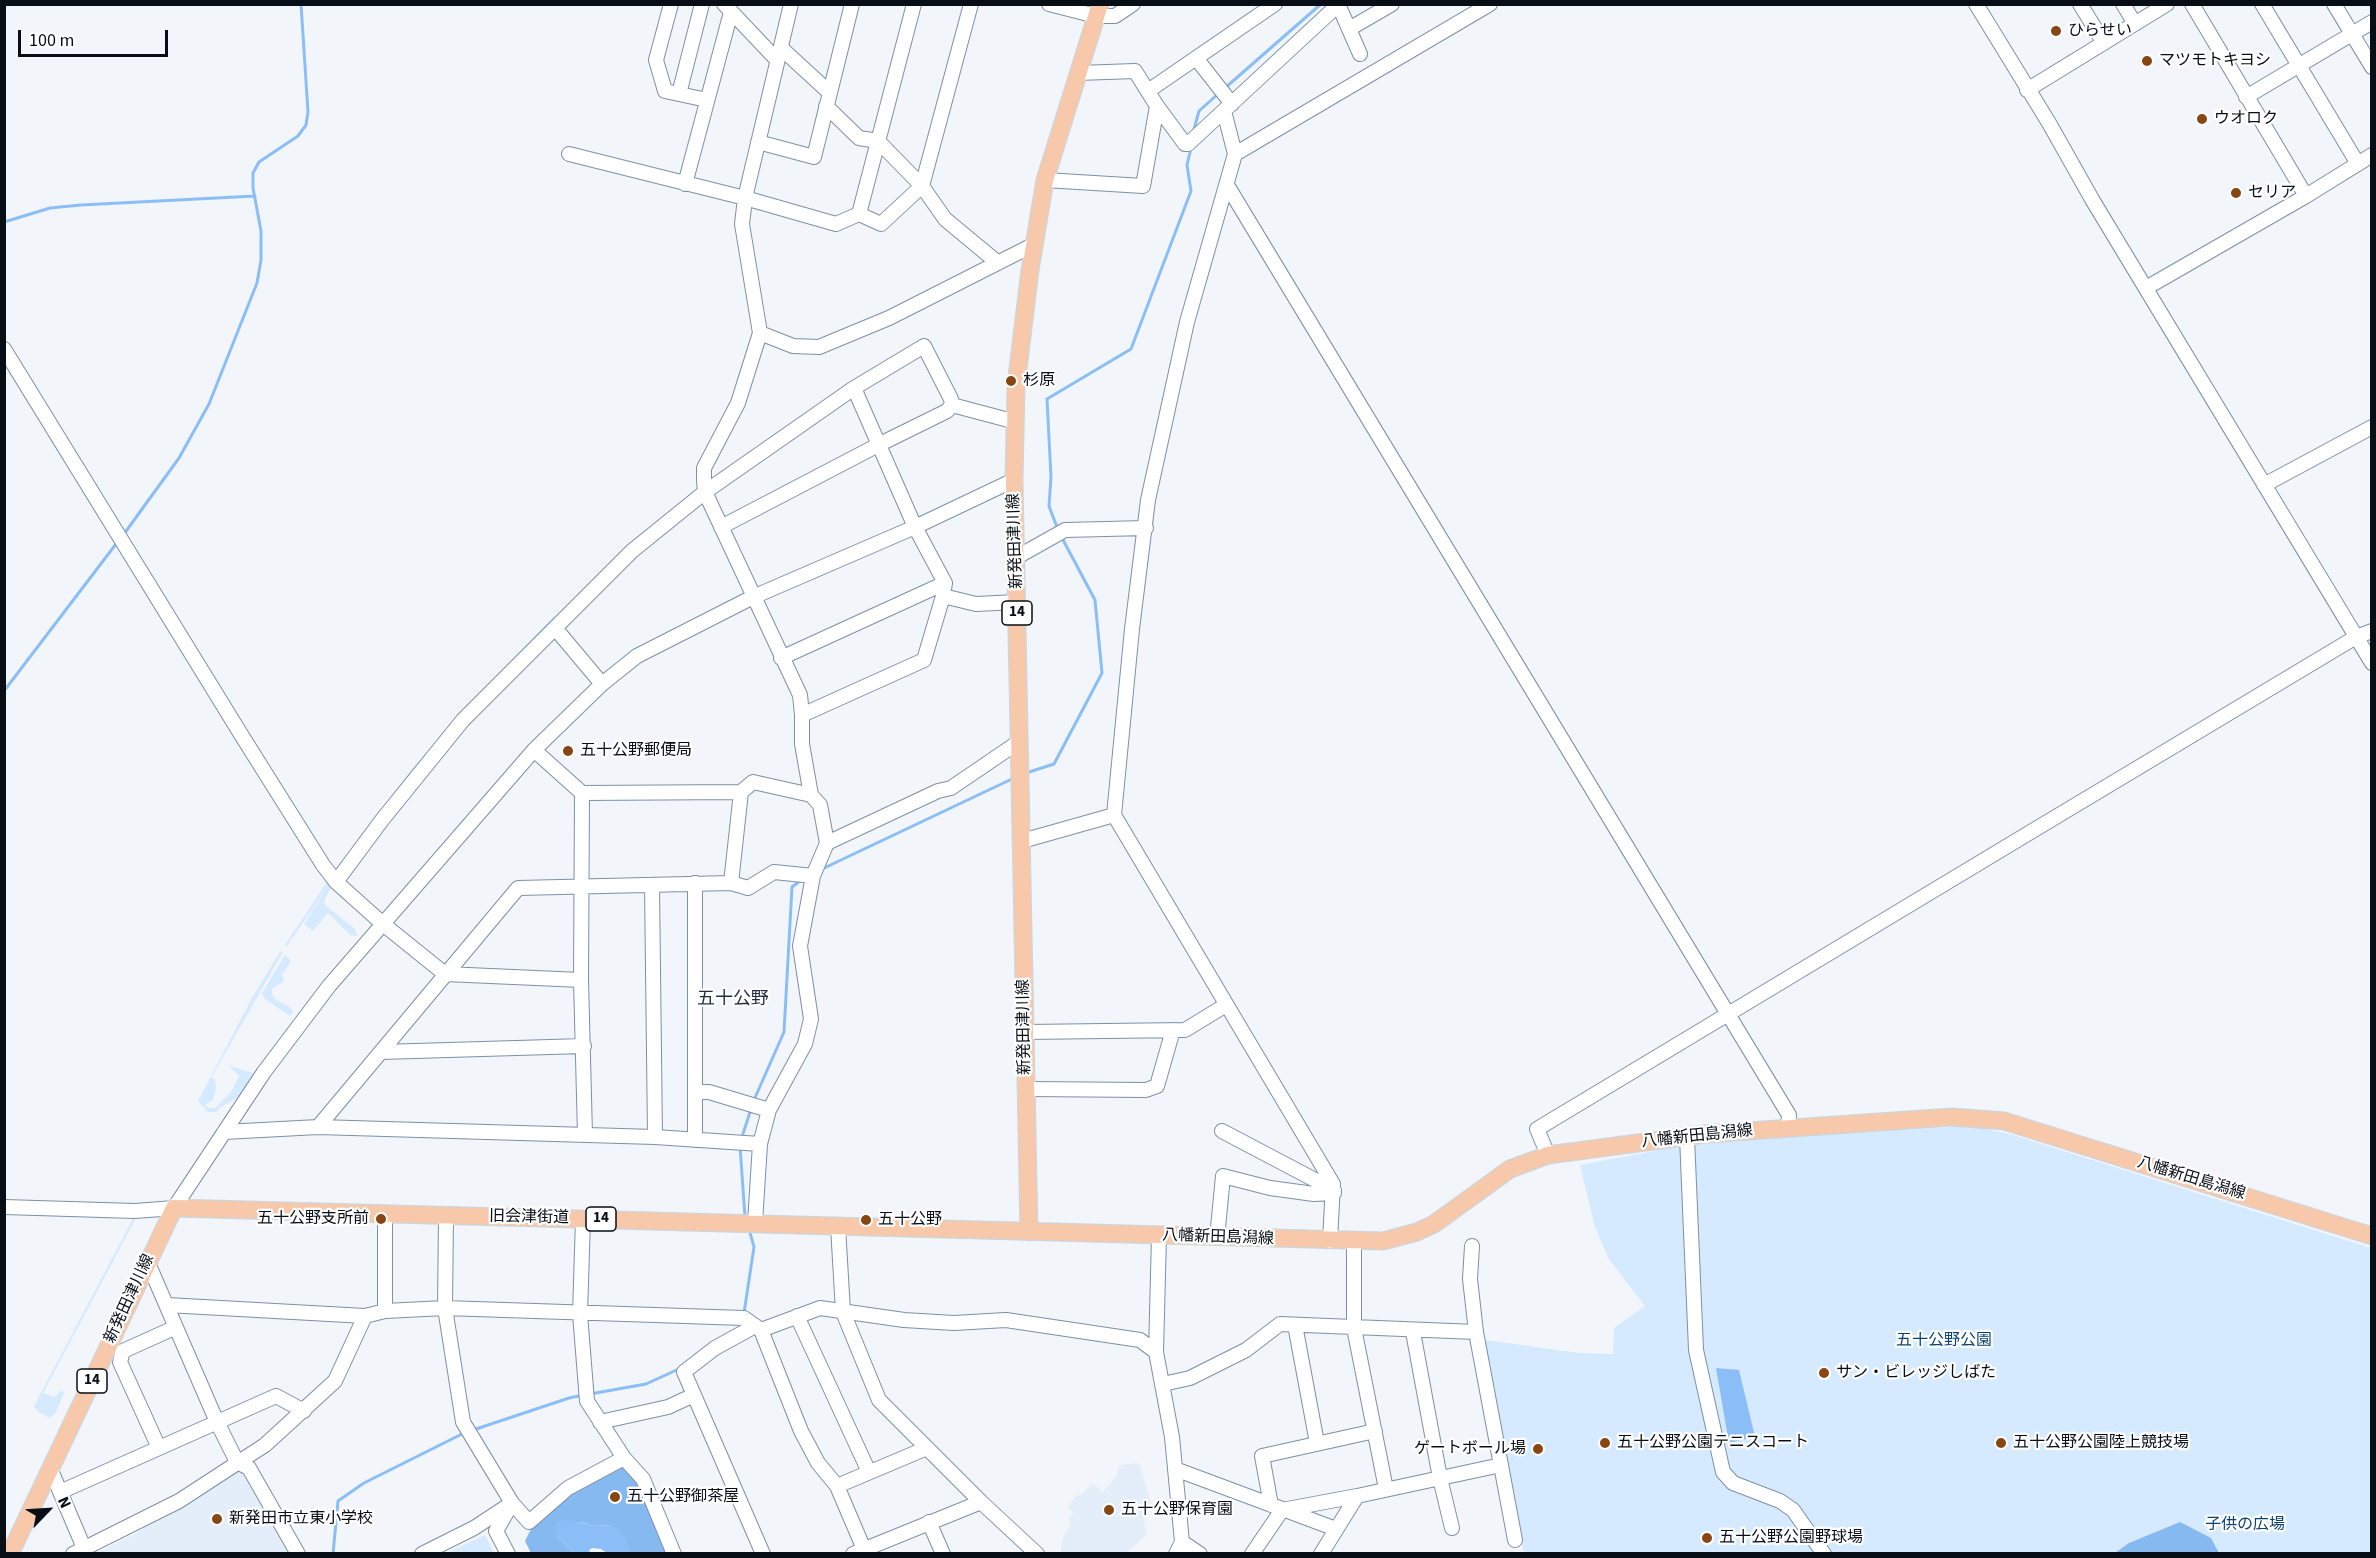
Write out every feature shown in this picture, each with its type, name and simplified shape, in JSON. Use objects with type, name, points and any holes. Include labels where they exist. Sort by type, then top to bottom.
[{"type":"main road","name":"新発田津川線","points":[[1029,1232],[1014,480],[1016,385],[1019,346],[1045,180],[1098,10]]},
{"type":"main road","name":"八幡新田島潟線","points":[[1029,1232],[1383,1241],[1417,1232],[1434,1224],[1510,1169],[1548,1155],[1788,1127],[1952,1117],[2004,1121],[2372,1236]]},
{"type":"main road","name":"新発田津川線","points":[[10,1554],[174,1208]]},
{"type":"main road","name":"旧会津街道","points":[[174,1208],[1029,1232]]},
{"type":"street","points":[[671,4],[656,60],[665,91],[707,100]]},
{"type":"street","points":[[679,94],[702,4]]},
{"type":"street","points":[[755,1223],[760,1144],[769,1110],[805,1044],[811,1019],[800,946],[813,876],[826,843],[820,805],[811,795],[802,744],[800,695],[705,492],[704,468],[738,403],[760,333],[742,224],[745,198],[791,4]]},
{"type":"street","points":[[758,142],[814,157],[852,4]]},
{"type":"street","points":[[859,214],[914,4]]},
{"type":"street","points":[[569,154],[745,198],[836,224],[859,214],[881,224],[922,186],[971,4]]},
{"type":"street","points":[[1049,4],[1098,10],[1115,16],[1133,4]]},
{"type":"street","points":[[1148,91],[1275,4]]},
{"type":"street","points":[[1349,29],[1392,4]]},
{"type":"street","points":[[1235,154],[1490,4]]},
{"type":"street","points":[[1976,4],[2372,663]]},
{"type":"street","points":[[2080,4],[2104,43]]},
{"type":"street","points":[[2123,4],[2135,24]]},
{"type":"street","points":[[2027,90],[2167,4]]},
{"type":"street","points":[[2192,4],[2306,196]]},
{"type":"street","points":[[2262,4],[2358,164]]},
{"type":"street","points":[[2334,4],[2372,67]]},
{"type":"street","points":[[1078,73],[1135,71],[1185,144],[1192,141],[1339,5],[1360,54]]},
{"type":"street","points":[[685,184],[728,8],[828,100],[859,138],[878,141],[922,186],[945,219],[998,262]]},
{"type":"street","points":[[2246,97],[2372,22]]},
{"type":"street","points":[[1196,58],[1228,107],[1235,154],[1188,322],[1148,500],[1132,629],[1114,815],[1333,1184],[1330,1241]]},
{"type":"street","points":[[1045,180],[1143,186],[1157,106]]},
{"type":"street","points":[[2146,288],[2306,196],[2372,155]]},
{"type":"street","points":[[1227,185],[1789,1115],[1788,1127]]},
{"type":"street","points":[[760,333],[793,346],[819,346],[889,318],[1035,244]]},
{"type":"street","points":[[336,882],[382,819],[464,720],[632,551],[705,492],[855,388],[924,346],[951,399],[952,405],[947,411],[721,527]]},
{"type":"street","points":[[4,349],[322,865],[336,882],[445,974],[581,980]]},
{"type":"street","points":[[855,388],[944,589],[976,604],[1017,602]]},
{"type":"street","points":[[952,405],[1016,422]]},
{"type":"street","points":[[2264,485],[2372,427]]},
{"type":"street","points":[[4,1207],[135,1211],[174,1208],[264,1072],[329,986],[534,750],[602,684],[637,656],[753,597],[915,527],[1014,480]]},
{"type":"street","points":[[1017,557],[1065,531],[1146,528]]},
{"type":"street","points":[[781,658],[944,589]]},
{"type":"street","points":[[802,715],[924,660],[944,589]]},
{"type":"street","points":[[555,627],[602,684]]},
{"type":"street","points":[[1548,1155],[1538,1129],[2356,637],[2372,631]]},
{"type":"street","points":[[826,843],[951,788],[1020,741]]},
{"type":"street","points":[[534,750],[582,793],[741,792],[753,782],[811,795]]},
{"type":"street","points":[[731,883],[741,792]]},
{"type":"street","points":[[582,793],[581,980],[585,1135]]},
{"type":"street","points":[[1022,841],[1114,815]]},
{"type":"street","points":[[318,1127],[518,888],[731,883],[748,888],[774,872],[813,876]]},
{"type":"street","points":[[695,883],[695,1140]]},
{"type":"street","points":[[652,885],[655,1137]]},
{"type":"street","points":[[1026,1032],[1185,1030],[1226,1005]]},
{"type":"street","points":[[1027,1089],[1146,1090],[1157,1086],[1173,1030]]},
{"type":"street","points":[[381,1052],[584,1046]]},
{"type":"street","points":[[695,1092],[709,1092],[769,1110]]},
{"type":"street","points":[[224,1132],[318,1127],[655,1137],[760,1144]]},
{"type":"street","points":[[1222,1131],[1334,1192]]},
{"type":"street","points":[[1687,1137],[1696,1350],[1723,1472],[1733,1483],[1780,1501],[1793,1510],[1824,1554]]},
{"type":"street","points":[[1217,1238],[1223,1176],[1270,1188],[1314,1194],[1334,1192]]},
{"type":"street","points":[[385,1214],[385,1311]]},
{"type":"street","points":[[446,1216],[445,1308],[463,1422],[512,1503],[530,1522],[568,1488],[624,1458]]},
{"type":"street","points":[[583,1219],[580,1314],[587,1401],[624,1458],[643,1479],[674,1554]]},
{"type":"street","points":[[838,1226],[843,1312],[879,1400],[981,1502],[1037,1553]]},
{"type":"street","points":[[1159,1236],[1156,1352],[1172,1437],[1179,1548],[1200,1554]]},
{"type":"street","points":[[1354,1242],[1354,1328],[1386,1490]]},
{"type":"street","points":[[1472,1246],[1470,1279],[1476,1332],[1515,1540]]},
{"type":"street","points":[[148,1263],[167,1305],[174,1328],[237,1462],[249,1468],[298,1554]]},
{"type":"street","points":[[167,1305],[364,1316],[385,1311],[445,1308],[744,1318],[758,1328],[801,1431],[818,1463],[837,1486],[861,1552],[981,1502]]},
{"type":"street","points":[[763,1554],[684,1371],[715,1348],[758,1328],[820,1308],[904,1320],[954,1323],[1006,1320],[1140,1340],[1156,1352]]},
{"type":"street","points":[[50,1468],[79,1551],[179,1501],[265,1445],[335,1381],[364,1316]]},
{"type":"street","points":[[797,1316],[869,1472]]},
{"type":"street","points":[[1163,1384],[1190,1378],[1246,1350],[1280,1324],[1413,1332],[1476,1332]]},
{"type":"street","points":[[1294,1325],[1317,1443]]},
{"type":"street","points":[[120,1362],[123,1351],[174,1328]]},
{"type":"street","points":[[1413,1332],[1440,1478],[1452,1528]]},
{"type":"street","points":[[111,1341],[159,1448]]},
{"type":"street","points":[[600,1422],[668,1407],[694,1395]]},
{"type":"street","points":[[60,1492],[276,1396],[304,1411]]},
{"type":"street","points":[[1252,1554],[1277,1508],[1262,1456],[1375,1431]]},
{"type":"street","points":[[837,1486],[927,1448]]},
{"type":"street","points":[[1277,1508],[1357,1496],[1501,1465]]},
{"type":"street","points":[[1174,1469],[1336,1529]]},
{"type":"street","points":[[1321,1554],[1357,1496]]},
{"type":"street","points":[[422,1554],[474,1528],[512,1503]]},
{"type":"street","points":[[508,1554],[496,1531],[512,1503]]},
{"type":"street","points":[[929,1522],[943,1554]]},
{"type":"shaded area","points":[[1716,1368],[1739,1370],[1755,1437],[1729,1443]]},
{"type":"shaded area","name":"五十公野保育園","points":[[1139,1463],[1152,1506],[1143,1516],[1147,1534],[1126,1553],[1060,1553],[1063,1538],[1071,1523],[1068,1520],[1073,1513],[1067,1507],[1078,1494],[1080,1496],[1092,1483],[1103,1492],[1117,1475],[1119,1465]]},
{"type":"shaded area","points":[[623,1464],[640,1483],[671,1553],[630,1553],[612,1525],[594,1526],[580,1522],[557,1536],[574,1553],[531,1553],[525,1541],[534,1523],[571,1491]]},
{"type":"shaded area","name":"新発田市立東小学校","points":[[240,1467],[247,1469],[295,1554],[94,1554],[134,1534],[190,1501]]},
{"type":"shaded area","points":[[572,1520],[594,1526],[612,1525],[627,1540],[630,1553],[607,1553],[593,1548],[589,1553],[574,1553],[557,1536],[555,1527],[559,1521]]},
{"type":"shaded area","points":[[2180,1522],[2211,1538],[2219,1553],[2115,1553],[2129,1543]]},
{"type":"green space","points":[[554,616],[555,619],[464,712],[408,777],[336,873],[334,872],[411,770],[461,713]]},
{"type":"green space","points":[[329,879],[333,883],[324,901],[326,906],[355,929],[357,936],[350,935],[328,913],[313,931],[304,924],[330,883],[287,946],[285,945]]},
{"type":"green space","points":[[280,952],[283,952],[211,1078],[215,1079],[216,1088],[213,1100],[205,1105],[215,1108],[231,1092],[239,1076],[229,1066],[254,1073],[250,1085],[245,1087],[237,1098],[219,1108],[217,1112],[208,1112],[198,1101],[253,996]]},
{"type":"green space","points":[[285,955],[291,962],[282,974],[284,981],[272,989],[272,994],[276,1000],[290,1007],[293,1011],[290,1016],[265,999],[262,993]]},
{"type":"green space","name":"五十公野公園","points":[[1970,1126],[2010,1134],[2371,1248],[2371,1553],[1528,1553],[1523,1550],[1484,1344],[1486,1340],[1579,1353],[1613,1354],[1614,1328],[1645,1306],[1608,1258],[1594,1224],[1580,1165],[1712,1140]]},
{"type":"green space","points":[[136,1213],[136,1218],[43,1393],[55,1397],[61,1390],[64,1393],[55,1414],[49,1418],[34,1406]]},
{"type":"green space","points":[[485,1535],[494,1553],[447,1553]]},
{"type":"waterway","points":[[124,534],[179,458],[209,404],[257,283],[261,260],[261,231],[253,188],[253,173],[259,162],[298,136],[306,125],[308,112],[301,4]]},
{"type":"waterway","points":[[1225,88],[1321,4]]},
{"type":"waterway","points":[[1193,133],[1199,111],[1218,94]]},
{"type":"waterway","points":[[1058,530],[1049,506],[1051,477],[1047,399],[1131,349],[1191,191],[1187,165],[1191,148]]},
{"type":"waterway","points":[[4,222],[50,208],[255,196]]},
{"type":"waterway","points":[[1026,773],[1054,764],[1102,673],[1095,600],[1061,536]]},
{"type":"waterway","points":[[4,691],[116,544]]},
{"type":"waterway","points":[[822,869],[1014,778]]},
{"type":"waterway","points":[[754,1100],[784,1032],[792,887],[801,880]]},
{"type":"waterway","points":[[741,1140],[751,1109]]},
{"type":"waterway","points":[[740,1146],[745,1217]]},
{"type":"waterway","points":[[744,1313],[754,1247],[749,1229]]},
{"type":"waterway","points":[[590,1394],[646,1384],[681,1368]]},
{"type":"waterway","points":[[473,1430],[584,1395]]},
{"type":"waterway","points":[[333,1554],[338,1501],[364,1483],[464,1433]]},
{"type":"place","name":"ひらせい","points":[[2056,31]]},
{"type":"place","name":"マツモトキヨシ","points":[[2147,61]]},
{"type":"place","name":"ウオロク","points":[[2202,119]]},
{"type":"place","name":"セリア","points":[[2236,193]]},
{"type":"place","name":"杉原","points":[[1011,381]]},
{"type":"place","name":"五十公野郵便局","points":[[568,751]]},
{"type":"place","name":"五十公野支所前","points":[[381,1219]]},
{"type":"place","name":"五十公野","points":[[866,1220]]},
{"type":"place","name":"サン・ビレッジしばた","points":[[1824,1373]]},
{"type":"place","name":"五十公野公園テニスコート","points":[[1605,1443]]},
{"type":"place","name":"五十公野公園陸上競技場","points":[[2001,1443]]},
{"type":"place","name":"ゲートボール場","points":[[1538,1449]]},
{"type":"place","name":"五十公野御茶屋","points":[[615,1497]]},
{"type":"place","name":"五十公野保育園","points":[[1109,1510]]},
{"type":"place","name":"新発田市立東小学校","points":[[217,1519]]},
{"type":"place","name":"五十公野公園野球場","points":[[1707,1538]]},
{"type":"district","name":"五十公野","points":[[733,1000]]},
{"type":"park label","name":"子供の広場","points":[[2245,1525]]}]
